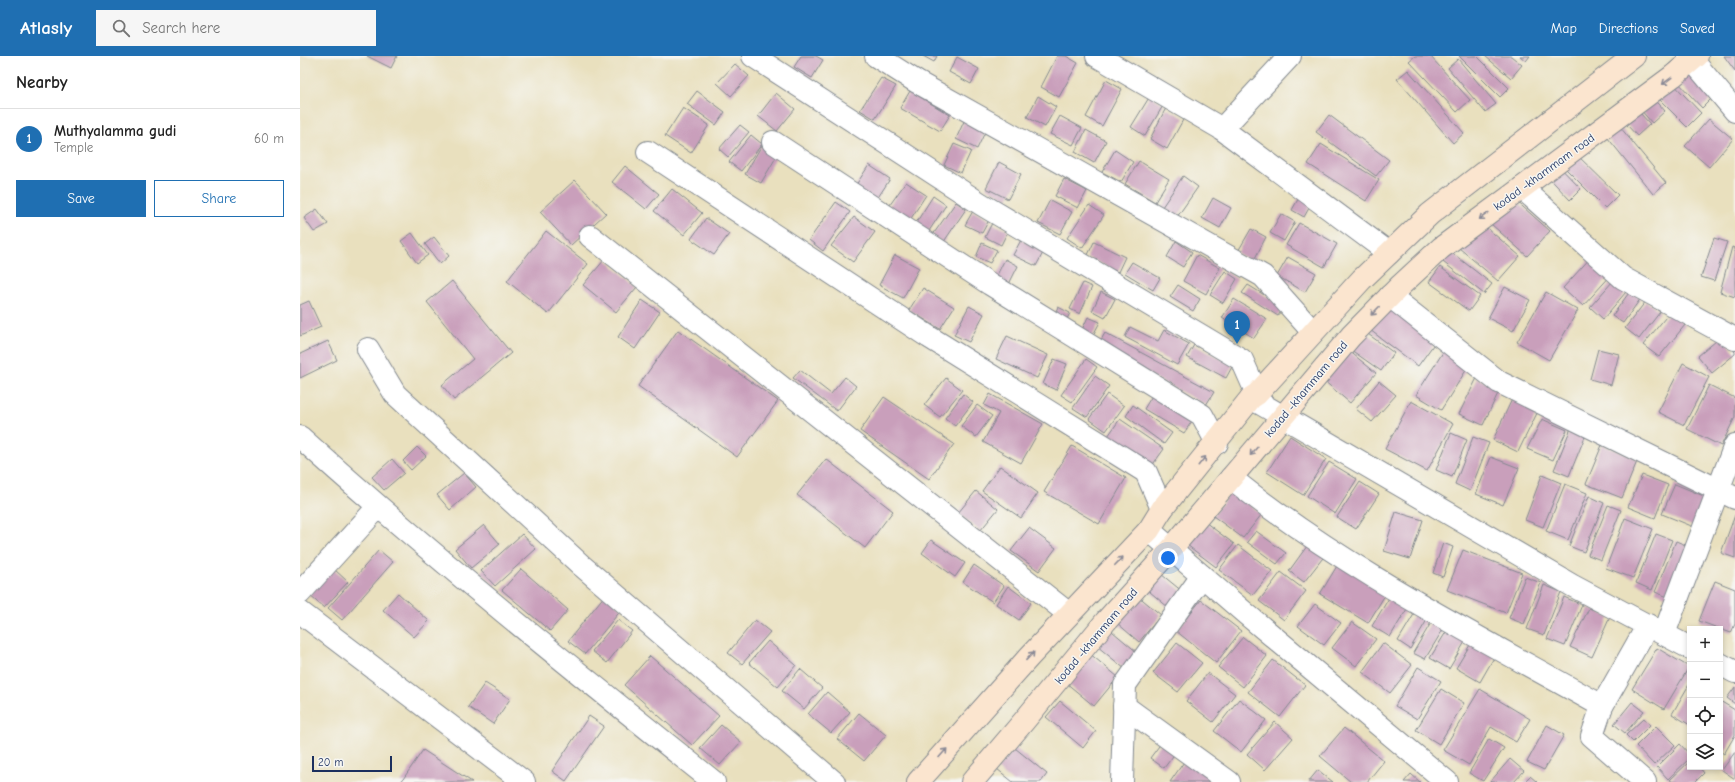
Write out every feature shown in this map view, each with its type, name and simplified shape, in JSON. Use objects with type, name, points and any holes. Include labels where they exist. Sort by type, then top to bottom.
[{"type":"main road","points":[[918,782],[1029,657],[1149,530],[1162,509],[1254,396],[1362,279],[1430,214],[1634,56]]},
{"type":"main road","name":"kodad -khammam road","points":[[972,782],[1024,722],[1106,621],[1171,549],[1352,336],[1390,296],[1440,248],[1673,76],[1693,57]]},
{"type":"street","points":[[753,56],[981,204],[1242,360],[1254,396],[1284,416],[1573,586],[1687,646]]},
{"type":"street","points":[[876,56],[917,82],[1263,276],[1313,332]]},
{"type":"street","points":[[1097,56],[1222,129],[1389,253]]},
{"type":"street","points":[[1222,129],[1290,56]]},
{"type":"street","points":[[1693,57],[1735,111]]},
{"type":"street","points":[[773,142],[990,284],[1202,415],[1217,442]]},
{"type":"street","points":[[648,152],[929,338],[1146,472],[1162,509]]},
{"type":"street","points":[[1522,188],[1623,278],[1735,339]]},
{"type":"street","points":[[590,236],[1069,614]]},
{"type":"street","points":[[1390,296],[1499,382],[1726,494]]},
{"type":"street","points":[[368,349],[400,400],[581,565],[834,782]]},
{"type":"street","points":[[300,437],[378,506],[523,628],[714,782]]},
{"type":"street","points":[[1645,782],[1592,736],[1602,706],[1656,630],[1726,494],[1735,445]]},
{"type":"street","points":[[1231,478],[1260,502],[1340,557],[1602,706]]},
{"type":"street","points":[[300,593],[378,506]]},
{"type":"street","points":[[1149,530],[1447,782]]},
{"type":"street","points":[[1122,782],[1125,685],[1202,576]]},
{"type":"street","points":[[300,612],[524,782]]},
{"type":"street","points":[[1723,666],[1735,672]]},
{"type":"street","points":[[1124,706],[1229,782]]},
{"type":"building","points":[[367,56],[397,56],[391,68]]},
{"type":"building","points":[[801,56],[816,56],[823,60],[812,78],[794,67]]},
{"type":"building","points":[[923,56],[937,56],[934,62]]},
{"type":"building","points":[[1057,56],[1066,56],[1078,63],[1059,97],[1041,87]]},
{"type":"building","points":[[1415,56],[1430,56],[1470,100],[1457,112],[1409,61]]},
{"type":"building","points":[[1459,56],[1477,56],[1509,88],[1500,97]]},
{"type":"building","points":[[1485,56],[1511,56],[1522,65],[1511,78]]},
{"type":"building","points":[[1520,56],[1530,56],[1526,61]]},
{"type":"building","points":[[1724,56],[1735,56],[1735,71]]},
{"type":"building","points":[[957,57],[979,69],[971,84],[949,72]]},
{"type":"building","points":[[1676,58],[1713,97],[1702,108],[1665,68]]},
{"type":"building","points":[[1458,59],[1496,104],[1485,112],[1448,68]]},
{"type":"building","points":[[735,64],[749,76],[731,96],[717,83]]},
{"type":"building","points":[[1408,70],[1464,133],[1453,143],[1397,79]]},
{"type":"building","points":[[1666,76],[1701,113],[1687,127],[1651,91]]},
{"type":"building","points":[[881,78],[896,86],[875,119],[860,110]]},
{"type":"building","points":[[1106,80],[1122,89],[1102,126],[1086,117]]},
{"type":"building","points":[[1647,90],[1665,111],[1652,123],[1634,102]]},
{"type":"building","points":[[697,91],[725,112],[716,125],[687,104]]},
{"type":"building","points":[[910,91],[950,115],[940,131],[900,108]]},
{"type":"building","points":[[776,93],[795,109],[777,131],[758,116]]},
{"type":"building","points":[[1038,96],[1056,107],[1045,127],[1027,117]]},
{"type":"building","points":[[1150,96],[1164,104],[1145,136],[1131,127]]},
{"type":"building","points":[[1630,102],[1650,124],[1637,136],[1617,114]]},
{"type":"building","points":[[683,108],[709,125],[691,153],[665,136]]},
{"type":"building","points":[[1166,108],[1184,118],[1167,149],[1150,139]]},
{"type":"building","points":[[1329,115],[1389,160],[1376,176],[1316,132]]},
{"type":"building","points":[[1060,116],[1082,128],[1073,145],[1050,134]]},
{"type":"building","points":[[965,119],[986,130],[977,149],[956,139]]},
{"type":"building","points":[[1709,119],[1733,139],[1709,167],[1685,146]]},
{"type":"building","points":[[1616,122],[1666,183],[1653,194],[1603,132]]},
{"type":"building","points":[[740,125],[749,132],[728,157],[719,149]]},
{"type":"building","points":[[1086,130],[1106,141],[1094,163],[1075,152]]},
{"type":"building","points":[[751,135],[762,144],[741,171],[729,162]]},
{"type":"building","points":[[954,144],[971,151],[961,173],[944,165]]},
{"type":"building","points":[[1321,144],[1379,180],[1366,201],[1308,164]]},
{"type":"building","points":[[762,145],[778,154],[761,183],[745,174]]},
{"type":"building","points":[[1115,150],[1133,162],[1121,182],[1102,172]]},
{"type":"building","points":[[1574,152],[1618,195],[1605,208],[1561,164]]},
{"type":"building","points":[[1553,160],[1581,189],[1570,200],[1542,170]]},
{"type":"building","points":[[1139,161],[1169,179],[1155,202],[1125,184]]},
{"type":"building","points":[[999,162],[1021,174],[1008,199],[986,188]]},
{"type":"building","points":[[869,165],[890,179],[875,202],[854,188]]},
{"type":"building","points":[[625,166],[659,194],[646,209],[612,182]]},
{"type":"building","points":[[1183,176],[1198,187],[1177,217],[1162,207]]},
{"type":"building","points":[[1064,179],[1087,191],[1078,208],[1055,196]]},
{"type":"building","points":[[575,180],[606,213],[571,245],[540,212]]},
{"type":"building","points":[[906,182],[926,195],[908,223],[887,209]]},
{"type":"building","points":[[672,189],[702,213],[684,235],[654,211]]},
{"type":"building","points":[[1301,194],[1313,201],[1304,217],[1292,210]]},
{"type":"building","points":[[933,196],[946,205],[927,234],[914,226]]},
{"type":"building","points":[[1213,198],[1231,208],[1220,228],[1202,218]]},
{"type":"building","points":[[1514,199],[1550,231],[1527,256],[1491,224]]},
{"type":"building","points":[[1050,200],[1072,212],[1060,234],[1038,223]]},
{"type":"building","points":[[836,202],[850,212],[823,251],[809,240]]},
{"type":"building","points":[[956,202],[966,209],[943,243],[932,236]]},
{"type":"building","points":[[1089,205],[1104,215],[1082,248],[1067,238]]},
{"type":"building","points":[[317,209],[328,224],[314,232],[304,218]]},
{"type":"building","points":[[973,211],[989,220],[982,233],[965,225]]},
{"type":"building","points":[[1281,214],[1295,222],[1284,241],[1270,233]]},
{"type":"building","points":[[854,217],[875,232],[853,262],[831,246]]},
{"type":"building","points":[[1474,217],[1520,256],[1498,281],[1452,242]]},
{"type":"building","points":[[706,218],[729,234],[714,255],[691,239]]},
{"type":"building","points":[[992,223],[1008,231],[1001,245],[985,237]]},
{"type":"building","points":[[1299,223],[1337,244],[1324,267],[1286,245]]},
{"type":"building","points":[[1251,229],[1266,237],[1253,262],[1237,253]]},
{"type":"building","points":[[546,231],[588,264],[548,314],[507,281]]},
{"type":"building","points":[[412,233],[428,255],[417,263],[401,241]]},
{"type":"building","points":[[434,237],[449,256],[440,264],[425,244]]},
{"type":"building","points":[[1714,238],[1727,242],[1714,281],[1701,277]]},
{"type":"building","points":[[1021,240],[1044,251],[1036,266],[1013,255]]},
{"type":"building","points":[[1176,241],[1192,252],[1183,267],[1167,257]]},
{"type":"building","points":[[1094,242],[1125,257],[1118,272],[1087,257]]},
{"type":"building","points":[[982,243],[997,250],[990,263],[976,257]]},
{"type":"building","points":[[1732,247],[1735,248],[1735,297],[1720,292]]},
{"type":"building","points":[[1451,252],[1492,284],[1484,294],[1443,262]]},
{"type":"building","points":[[895,255],[919,268],[903,298],[879,285]]},
{"type":"building","points":[[1197,255],[1220,268],[1206,294],[1183,281]]},
{"type":"building","points":[[1593,255],[1613,273],[1583,306],[1563,288]]},
{"type":"building","points":[[1288,257],[1316,273],[1305,292],[1277,276]]},
{"type":"building","points":[[605,259],[637,287],[616,312],[583,285]]},
{"type":"building","points":[[1005,259],[1018,266],[1006,290],[993,283]]},
{"type":"building","points":[[1132,262],[1160,278],[1153,290],[1125,273]]},
{"type":"building","points":[[1440,267],[1480,296],[1469,311],[1429,282]]},
{"type":"building","points":[[1225,271],[1237,279],[1223,303],[1210,295]]},
{"type":"building","points":[[452,281],[511,353],[454,400],[442,385],[473,359],[427,302]]},
{"type":"building","points":[[1613,281],[1626,292],[1603,319],[1590,307]]},
{"type":"building","points":[[1083,283],[1092,287],[1080,314],[1070,309]]},
{"type":"building","points":[[1178,285],[1200,299],[1193,311],[1170,297]]},
{"type":"building","points":[[1248,285],[1284,307],[1278,316],[1242,293]]},
{"type":"building","points":[[1505,287],[1530,300],[1513,331],[1488,318]]},
{"type":"building","points":[[923,288],[954,307],[940,329],[909,310]]},
{"type":"building","points":[[1631,290],[1641,298],[1623,323],[1612,316]]},
{"type":"building","points":[[1101,292],[1115,299],[1105,318],[1092,311]]},
{"type":"building","points":[[1546,292],[1578,310],[1549,360],[1517,342]]},
{"type":"building","points":[[1234,299],[1267,319],[1254,338],[1222,318]]},
{"type":"building","points":[[642,300],[660,312],[635,349],[618,337]]},
{"type":"building","points":[[309,301],[321,327],[300,336],[300,305]]},
{"type":"building","points":[[1646,301],[1660,312],[1639,339],[1625,328]]},
{"type":"building","points":[[969,306],[984,314],[969,342],[954,335]]},
{"type":"building","points":[[1388,306],[1436,341],[1418,366],[1370,330]]},
{"type":"building","points":[[1058,307],[1070,313],[1064,325],[1052,319]]},
{"type":"building","points":[[1670,312],[1685,325],[1659,357],[1643,345]]},
{"type":"building","points":[[1088,317],[1100,322],[1091,339],[1080,334]]},
{"type":"building","points":[[1357,326],[1394,353],[1381,371],[1344,345]]},
{"type":"building","points":[[1130,327],[1158,341],[1164,330],[1189,344],[1177,365],[1125,337]]},
{"type":"building","points":[[678,330],[778,401],[737,457],[638,386]]},
{"type":"building","points":[[1105,333],[1214,392],[1206,405],[1097,347]]},
{"type":"building","points":[[1007,336],[1048,355],[1037,378],[996,359]]},
{"type":"building","points":[[1722,336],[1735,354],[1712,373],[1698,356]]},
{"type":"building","points":[[328,341],[337,360],[300,378],[300,354]]},
{"type":"building","points":[[1194,345],[1233,365],[1226,378],[1187,357]]},
{"type":"building","points":[[1445,349],[1470,364],[1441,410],[1416,395]]},
{"type":"building","points":[[1598,349],[1619,354],[1611,385],[1590,379]]},
{"type":"building","points":[[1348,350],[1376,373],[1350,403],[1323,380]]},
{"type":"building","points":[[1054,359],[1067,364],[1056,390],[1043,384]]},
{"type":"building","points":[[1086,359],[1097,367],[1072,402],[1061,395]]},
{"type":"building","points":[[1683,363],[1709,377],[1684,425],[1658,412]]},
{"type":"building","points":[[800,370],[831,394],[845,377],[856,386],[837,411],[793,378]]},
{"type":"building","points":[[1095,376],[1109,386],[1087,417],[1073,408]]},
{"type":"building","points":[[946,378],[962,390],[940,417],[924,405]]},
{"type":"building","points":[[1477,378],[1500,389],[1483,425],[1459,414]]},
{"type":"building","points":[[1379,381],[1396,395],[1372,422],[1356,409]]},
{"type":"building","points":[[1709,385],[1735,398],[1735,417],[1721,446],[1687,429]]},
{"type":"building","points":[[963,394],[973,402],[955,426],[945,418]]},
{"type":"building","points":[[990,394],[1043,424],[1021,463],[983,442],[999,413],[984,405]]},
{"type":"building","points":[[1107,394],[1124,406],[1106,431],[1089,419]]},
{"type":"building","points":[[1153,394],[1194,418],[1184,433],[1144,409]]},
{"type":"building","points":[[1514,395],[1540,407],[1518,452],[1493,440]]},
{"type":"building","points":[[884,397],[954,444],[929,479],[860,431]]},
{"type":"building","points":[[1411,401],[1453,424],[1427,471],[1385,449]]},
{"type":"building","points":[[977,405],[992,416],[976,437],[961,426]]},
{"type":"building","points":[[1133,405],[1172,433],[1164,444],[1126,416]]},
{"type":"building","points":[[1120,419],[1164,449],[1151,467],[1108,436]]},
{"type":"building","points":[[1542,419],[1567,430],[1553,460],[1527,449]]},
{"type":"building","points":[[1571,428],[1586,434],[1569,476],[1554,470]]},
{"type":"building","points":[[1451,433],[1467,440],[1452,477],[1436,470]]},
{"type":"building","points":[[1290,436],[1326,459],[1303,495],[1267,472]]},
{"type":"building","points":[[1473,437],[1489,443],[1470,491],[1455,484]]},
{"type":"building","points":[[1602,445],[1638,459],[1622,498],[1586,484]]},
{"type":"building","points":[[1072,446],[1126,478],[1099,524],[1044,492]]},
{"type":"building","points":[[417,447],[426,456],[411,470],[403,461]]},
{"type":"building","points":[[1491,457],[1519,468],[1503,505],[1476,494]]},
{"type":"building","points":[[392,459],[404,473],[384,490],[372,477]]},
{"type":"building","points":[[826,459],[893,511],[865,548],[797,495]]},
{"type":"building","points":[[1329,462],[1357,479],[1335,514],[1307,496]]},
{"type":"building","points":[[1000,466],[1038,493],[1021,518],[982,491]]},
{"type":"building","points":[[464,473],[476,487],[450,510],[437,495]]},
{"type":"building","points":[[1542,475],[1561,483],[1543,527],[1525,520]]},
{"type":"building","points":[[1642,475],[1668,485],[1655,518],[1628,507]]},
{"type":"building","points":[[1360,482],[1379,494],[1356,529],[1337,517]]},
{"type":"building","points":[[1565,484],[1587,493],[1568,540],[1546,531]]},
{"type":"building","points":[[1675,484],[1706,497],[1694,527],[1662,514]]},
{"type":"building","points":[[976,491],[998,509],[980,531],[958,513]]},
{"type":"building","points":[[1231,491],[1262,514],[1243,538],[1213,516]]},
{"type":"building","points":[[1589,496],[1604,503],[1584,552],[1569,546]]},
{"type":"building","points":[[1608,505],[1621,510],[1601,560],[1588,555]]},
{"type":"building","points":[[1396,512],[1423,520],[1410,559],[1384,551]]},
{"type":"building","points":[[1735,515],[1735,558],[1721,553]]},
{"type":"building","points":[[1625,518],[1653,529],[1633,578],[1606,568]]},
{"type":"building","points":[[1205,522],[1234,544],[1216,567],[1187,545]]},
{"type":"building","points":[[484,525],[500,544],[471,568],[455,549]]},
{"type":"building","points":[[1029,528],[1056,548],[1039,571],[1011,551]]},
{"type":"building","points":[[1256,531],[1286,553],[1277,564],[1247,542]]},
{"type":"building","points":[[522,534],[536,549],[495,586],[481,571]]},
{"type":"building","points":[[1656,534],[1672,540],[1652,590],[1636,583]]},
{"type":"building","points":[[931,540],[965,563],[955,577],[922,553]]},
{"type":"building","points":[[1676,541],[1693,548],[1673,599],[1655,592]]},
{"type":"building","points":[[1310,542],[1326,554],[1304,582],[1289,571]]},
{"type":"building","points":[[1443,543],[1453,547],[1443,577],[1433,573]]},
{"type":"building","points":[[1238,545],[1272,571],[1253,595],[1219,570]]},
{"type":"building","points":[[379,550],[393,562],[342,620],[328,608]]},
{"type":"building","points":[[1463,550],[1522,573],[1506,613],[1447,590]]},
{"type":"building","points":[[1340,561],[1388,590],[1368,623],[1320,594]]},
{"type":"building","points":[[974,565],[1004,586],[993,602],[963,582]]},
{"type":"building","points":[[333,568],[348,582],[324,608],[309,595]]},
{"type":"building","points":[[521,569],[568,610],[550,631],[502,590]]},
{"type":"building","points":[[1156,570],[1183,592],[1169,608],[1143,586]]},
{"type":"building","points":[[1281,572],[1306,591],[1284,620],[1259,601]]},
{"type":"building","points":[[1525,577],[1541,583],[1524,624],[1509,618]]},
{"type":"building","points":[[1715,581],[1735,589],[1735,624],[1731,633],[1723,630],[1723,626],[1712,626],[1699,621]]},
{"type":"building","points":[[1544,585],[1561,592],[1544,635],[1527,629]]},
{"type":"building","points":[[1008,586],[1031,603],[1019,620],[996,604]]},
{"type":"building","points":[[1131,590],[1161,615],[1139,642],[1109,616]]},
{"type":"building","points":[[398,593],[429,621],[414,637],[383,610]]},
{"type":"building","points":[[1392,593],[1410,604],[1390,637],[1372,626]]},
{"type":"building","points":[[605,595],[622,609],[585,654],[568,641]]},
{"type":"building","points":[[1564,597],[1582,605],[1565,646],[1547,639]]},
{"type":"building","points":[[1201,600],[1241,631],[1216,663],[1176,631]]},
{"type":"building","points":[[1315,604],[1341,623],[1324,645],[1298,626]]},
{"type":"building","points":[[1419,606],[1431,613],[1410,649],[1398,641]]},
{"type":"building","points":[[1589,608],[1610,617],[1592,657],[1570,647]]},
{"type":"building","points":[[1435,616],[1447,623],[1425,659],[1413,653]]},
{"type":"building","points":[[618,620],[632,631],[607,663],[592,651]]},
{"type":"building","points":[[755,620],[770,632],[742,664],[728,653]]},
{"type":"building","points":[[1100,621],[1138,653],[1125,669],[1086,637]]},
{"type":"building","points":[[1352,622],[1376,639],[1356,666],[1332,648]]},
{"type":"building","points":[[1451,624],[1469,635],[1449,669],[1430,658]]},
{"type":"building","points":[[1243,637],[1267,656],[1243,687],[1218,667]]},
{"type":"building","points":[[1473,640],[1496,654],[1480,682],[1456,668]]},
{"type":"building","points":[[768,641],[796,665],[778,687],[749,663]]},
{"type":"building","points":[[1177,643],[1202,663],[1178,692],[1153,673]]},
{"type":"building","points":[[1383,643],[1412,665],[1390,693],[1362,672]]},
{"type":"building","points":[[1657,648],[1687,666],[1687,670],[1664,709],[1632,689]]},
{"type":"building","points":[[1089,653],[1118,677],[1094,706],[1065,682]]},
{"type":"building","points":[[650,656],[719,716],[692,745],[624,685]]},
{"type":"building","points":[[1273,660],[1305,685],[1280,717],[1248,692]]},
{"type":"building","points":[[1418,667],[1441,681],[1417,719],[1395,706]]},
{"type":"building","points":[[800,669],[822,688],[804,709],[782,691]]},
{"type":"building","points":[[1208,673],[1235,694],[1213,722],[1186,701]]},
{"type":"building","points":[[485,683],[510,699],[493,724],[468,707]]},
{"type":"building","points":[[1735,687],[1735,704],[1727,698]]},
{"type":"building","points":[[1687,688],[1687,723],[1672,714]]},
{"type":"building","points":[[1441,689],[1464,703],[1439,744],[1416,730]]},
{"type":"building","points":[[1480,689],[1530,719],[1516,742],[1491,727],[1469,765],[1443,750]]},
{"type":"building","points":[[827,692],[850,712],[831,733],[808,714]]},
{"type":"building","points":[[1239,699],[1266,720],[1241,752],[1214,731]]},
{"type":"building","points":[[1060,701],[1096,731],[1083,748],[1046,717]]},
{"type":"building","points":[[1632,702],[1644,711],[1625,733],[1614,724]]},
{"type":"building","points":[[1723,703],[1735,710],[1735,735],[1724,754]]},
{"type":"building","points":[[859,713],[886,735],[864,761],[837,739]]},
{"type":"building","points":[[589,716],[604,726],[566,781],[552,771]]},
{"type":"building","points":[[1644,718],[1650,725],[1633,742],[1626,735]]},
{"type":"building","points":[[1275,722],[1293,738],[1265,770],[1247,754]]},
{"type":"building","points":[[721,725],[741,742],[720,765],[700,748]]},
{"type":"building","points":[[1547,725],[1564,735],[1544,770],[1527,762]]},
{"type":"building","points":[[1656,726],[1675,745],[1654,765],[1636,746]]},
{"type":"building","points":[[1344,728],[1384,761],[1367,782],[1351,782],[1320,756]]},
{"type":"building","points":[[1489,739],[1504,748],[1483,781],[1469,773]]},
{"type":"building","points":[[1162,742],[1176,752],[1164,768],[1150,758]]},
{"type":"building","points":[[1680,744],[1687,752],[1687,761],[1668,779],[1657,767]]},
{"type":"building","points":[[1015,748],[1047,774],[1041,782],[1013,782],[997,769]]},
{"type":"building","points":[[423,750],[472,782],[401,782]]},
{"type":"building","points":[[1735,752],[1735,779],[1722,770]]},
{"type":"building","points":[[1186,759],[1211,776],[1207,782],[1170,782]]},
{"type":"building","points":[[1510,759],[1524,771],[1514,782],[1490,782]]},
{"type":"building","points":[[1687,764],[1687,770],[1702,770],[1704,773],[1695,782],[1673,782],[1670,780]]},
{"type":"building","points":[[1318,770],[1333,782],[1308,782]]},
{"type":"building","points":[[1411,774],[1420,782],[1404,782]]},
{"type":"building","points":[[1530,776],[1537,782],[1524,782]]},
{"type":"place","name":"Muthyalamma gudi","points":[[1237,344]]}]
